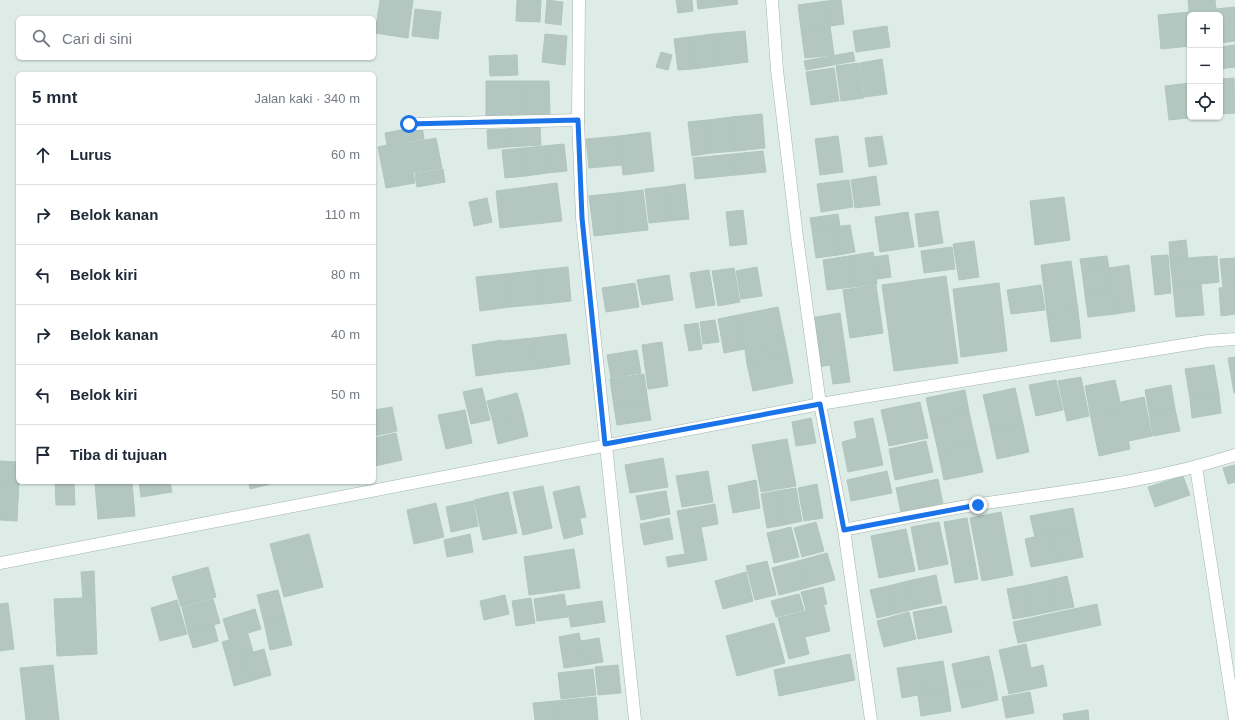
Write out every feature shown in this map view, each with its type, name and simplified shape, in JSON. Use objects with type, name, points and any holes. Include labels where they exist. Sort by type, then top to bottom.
[{"type":"street","points":[[579,0],[578,120],[582,218],[635,720]]},
{"type":"street","points":[[772,0],[778,78],[797,236],[820,404],[844,530],[871,720]]},
{"type":"street","points":[[409,124],[578,120]]},
{"type":"street","points":[[0,563],[605,444],[820,404],[1208,340],[1235,339]]},
{"type":"street","points":[[844,530],[978,505],[1110,485],[1196,467],[1235,455]]},
{"type":"street","points":[[1196,467],[1234,720]]},
{"type":"building","points":[[380,0],[413,0],[408,38],[376,33]]},
{"type":"building","points":[[517,0],[541,0],[540,22],[516,21]]},
{"type":"building","points":[[547,0],[563,2],[561,25],[545,23]]},
{"type":"building","points":[[676,0],[692,0],[693,11],[678,13]]},
{"type":"building","points":[[697,0],[737,0],[738,4],[698,9]]},
{"type":"building","points":[[841,0],[844,24],[830,26],[827,1]]},
{"type":"building","points":[[1188,0],[1215,0],[1216,9],[1189,12]]},
{"type":"building","points":[[827,1],[830,26],[801,29],[798,5]]},
{"type":"building","points":[[1235,7],[1235,41],[1223,43],[1223,12],[1216,12],[1216,9]]},
{"type":"building","points":[[415,9],[441,12],[438,39],[412,36]]},
{"type":"building","points":[[1216,9],[1216,12],[1189,12]]},
{"type":"building","points":[[1187,12],[1187,46],[1161,49],[1158,15]]},
{"type":"building","points":[[830,26],[834,55],[805,58],[801,29]]},
{"type":"building","points":[[887,26],[890,47],[856,52],[853,31]]},
{"type":"building","points":[[745,31],[748,62],[717,66],[713,34]]},
{"type":"building","points":[[545,34],[567,36],[565,65],[542,62]]},
{"type":"building","points":[[713,34],[717,66],[693,69],[690,37]]},
{"type":"building","points":[[690,37],[693,69],[678,70],[674,39]]},
{"type":"building","points":[[1235,45],[1235,67],[1223,69],[1223,47]]},
{"type":"building","points":[[661,52],[672,55],[668,70],[656,67]]},
{"type":"building","points":[[853,52],[855,61],[806,70],[804,61]]},
{"type":"building","points":[[517,55],[518,75],[490,76],[489,56]]},
{"type":"building","points":[[882,59],[887,94],[865,97],[860,63]]},
{"type":"building","points":[[859,63],[864,98],[841,101],[836,66]]},
{"type":"building","points":[[834,68],[839,101],[811,105],[806,72]]},
{"type":"building","points":[[1234,78],[1235,113],[1223,114],[1223,79]]},
{"type":"building","points":[[486,81],[522,81],[523,116],[486,117]]},
{"type":"building","points":[[522,81],[549,81],[550,116],[523,116]]},
{"type":"building","points":[[1187,83],[1187,118],[1169,120],[1165,86]]},
{"type":"building","points":[[762,114],[765,148],[736,151],[732,117]]},
{"type":"building","points":[[732,117],[736,151],[712,153],[708,120]]},
{"type":"building","points":[[708,120],[712,153],[692,156],[688,122]]},
{"type":"building","points":[[422,126],[424,139],[407,142],[415,183],[386,188],[378,147],[387,145],[385,133]]},
{"type":"building","points":[[540,126],[541,145],[508,147],[507,129]]},
{"type":"building","points":[[507,129],[508,147],[488,149],[487,130]]},
{"type":"building","points":[[650,132],[654,171],[623,175],[619,136]]},
{"type":"building","points":[[619,136],[622,165],[589,168],[586,139]]},
{"type":"building","points":[[838,136],[843,172],[820,175],[815,139]]},
{"type":"building","points":[[882,136],[887,164],[869,167],[865,138]]},
{"type":"building","points":[[436,138],[442,168],[414,173],[408,143]]},
{"type":"building","points":[[564,144],[567,171],[547,173],[544,146]]},
{"type":"building","points":[[544,146],[547,173],[526,176],[524,148]]},
{"type":"building","points":[[524,148],[526,176],[505,178],[502,150]]},
{"type":"building","points":[[763,151],[766,172],[736,175],[734,154]]},
{"type":"building","points":[[734,154],[736,175],[695,179],[693,158]]},
{"type":"building","points":[[443,169],[445,182],[417,187],[415,174]]},
{"type":"building","points":[[876,176],[880,205],[855,208],[851,180]]},
{"type":"building","points":[[849,180],[853,207],[821,212],[817,184]]},
{"type":"building","points":[[557,183],[562,221],[500,228],[496,191]]},
{"type":"building","points":[[685,184],[689,219],[668,221],[664,187]]},
{"type":"building","points":[[664,187],[668,221],[649,223],[645,189]]},
{"type":"building","points":[[643,190],[648,230],[621,233],[617,193]]},
{"type":"building","points":[[617,193],[621,233],[594,236],[589,196]]},
{"type":"building","points":[[1064,197],[1070,240],[1035,245],[1030,201]]},
{"type":"building","points":[[487,198],[492,222],[474,226],[469,202]]},
{"type":"building","points":[[743,210],[747,244],[730,246],[726,212]]},
{"type":"building","points":[[938,211],[943,243],[919,247],[915,214]]},
{"type":"building","points":[[908,212],[914,247],[880,252],[875,217]]},
{"type":"building","points":[[838,214],[840,226],[812,230],[810,218]]},
{"type":"building","points":[[850,225],[855,252],[838,255],[834,227]]},
{"type":"building","points":[[834,227],[838,255],[816,258],[812,230]]},
{"type":"building","points":[[1186,240],[1188,258],[1170,260],[1169,242]]},
{"type":"building","points":[[974,241],[979,277],[959,280],[953,244]]},
{"type":"building","points":[[952,247],[955,269],[924,273],[921,251]]},
{"type":"building","points":[[873,252],[877,284],[853,287],[849,256]]},
{"type":"building","points":[[888,255],[891,277],[877,279],[873,257]]},
{"type":"building","points":[[1168,255],[1171,293],[1155,295],[1151,256]]},
{"type":"building","points":[[849,256],[853,287],[827,290],[823,260]]},
{"type":"building","points":[[1107,256],[1109,268],[1082,271],[1080,259]]},
{"type":"building","points":[[1217,256],[1219,282],[1201,284],[1199,257]]},
{"type":"building","points":[[1199,257],[1201,284],[1173,286],[1170,260]]},
{"type":"building","points":[[1235,258],[1235,286],[1223,287],[1220,259]]},
{"type":"building","points":[[1071,261],[1078,310],[1047,314],[1041,265]]},
{"type":"building","points":[[1129,265],[1135,311],[1115,314],[1109,268]]},
{"type":"building","points":[[568,267],[571,301],[543,304],[539,270]]},
{"type":"building","points":[[757,267],[762,296],[741,299],[736,271]]},
{"type":"building","points":[[734,268],[740,302],[718,306],[712,271]]},
{"type":"building","points":[[1109,268],[1112,292],[1085,295],[1082,271]]},
{"type":"building","points":[[539,270],[543,304],[510,307],[506,274]]},
{"type":"building","points":[[709,270],[715,305],[696,308],[690,273]]},
{"type":"building","points":[[506,274],[510,307],[480,311],[476,277]]},
{"type":"building","points":[[669,275],[673,300],[642,305],[637,280]]},
{"type":"building","points":[[946,276],[958,363],[894,371],[882,285]]},
{"type":"building","points":[[635,283],[639,307],[606,312],[602,288]]},
{"type":"building","points":[[999,283],[1007,351],[961,357],[953,289]]},
{"type":"building","points":[[1201,284],[1204,315],[1176,317],[1173,286]]},
{"type":"building","points":[[876,285],[883,333],[850,338],[843,290]]},
{"type":"building","points":[[1041,285],[1045,310],[1011,314],[1007,290]]},
{"type":"building","points":[[1235,286],[1235,314],[1221,316],[1219,288]]},
{"type":"building","points":[[1112,292],[1115,314],[1088,317],[1085,295]]},
{"type":"building","points":[[778,307],[785,341],[745,349],[738,315]]},
{"type":"building","points":[[1078,310],[1081,338],[1051,342],[1047,314]]},
{"type":"building","points":[[840,313],[850,382],[833,384],[830,365],[818,367],[811,318]]},
{"type":"building","points":[[738,315],[745,349],[724,353],[718,319]]},
{"type":"building","points":[[715,320],[719,342],[703,344],[700,322]]},
{"type":"building","points":[[698,323],[702,349],[689,351],[684,325]]},
{"type":"building","points":[[566,334],[570,364],[537,369],[533,338]]},
{"type":"building","points":[[533,338],[537,369],[507,372],[503,341]]},
{"type":"building","points":[[502,340],[506,372],[476,376],[472,345]]},
{"type":"building","points":[[785,341],[788,356],[747,364],[745,349]]},
{"type":"building","points":[[662,342],[668,386],[648,389],[642,345]]},
{"type":"building","points":[[637,350],[641,373],[611,378],[607,355]]},
{"type":"building","points":[[788,356],[793,383],[753,391],[747,364]]},
{"type":"building","points":[[1235,357],[1235,393],[1234,393],[1228,358]]},
{"type":"building","points":[[1214,365],[1219,394],[1190,399],[1185,369]]},
{"type":"building","points":[[644,374],[648,402],[614,407],[610,379]]},
{"type":"building","points":[[1081,377],[1089,416],[1067,421],[1058,381]]},
{"type":"building","points":[[1056,380],[1063,410],[1036,416],[1029,385]]},
{"type":"building","points":[[1115,380],[1122,411],[1091,418],[1085,386]]},
{"type":"building","points":[[1171,385],[1175,409],[1149,413],[1145,390]]},
{"type":"building","points":[[482,388],[490,420],[471,424],[463,392]]},
{"type":"building","points":[[1015,388],[1023,424],[991,431],[983,395]]},
{"type":"building","points":[[965,390],[969,412],[931,420],[926,398]]},
{"type":"building","points":[[517,393],[523,414],[493,422],[487,401]]},
{"type":"building","points":[[1219,394],[1221,413],[1192,418],[1190,399]]},
{"type":"building","points":[[1144,397],[1152,436],[1129,441],[1121,402]]},
{"type":"building","points":[[648,402],[651,420],[617,425],[614,407]]},
{"type":"building","points":[[920,402],[928,438],[889,446],[881,410]]},
{"type":"building","points":[[392,407],[397,431],[376,436],[376,410]]},
{"type":"building","points":[[1175,409],[1180,431],[1153,436],[1149,413]]},
{"type":"building","points":[[465,410],[472,443],[446,449],[438,415]]},
{"type":"building","points":[[1122,411],[1130,449],[1099,456],[1091,418]]},
{"type":"building","points":[[969,412],[976,443],[938,451],[931,420]]},
{"type":"building","points":[[523,414],[528,436],[498,444],[493,422]]},
{"type":"building","points":[[811,418],[816,443],[796,446],[792,422]]},
{"type":"building","points":[[873,418],[883,465],[848,472],[842,442],[857,438],[854,422]]},
{"type":"building","points":[[1023,424],[1029,452],[997,459],[991,431]]},
{"type":"building","points":[[396,433],[402,460],[376,466],[376,438]]},
{"type":"building","points":[[787,439],[796,486],[761,492],[752,445]]},
{"type":"building","points":[[926,441],[933,472],[895,480],[889,449]]},
{"type":"building","points":[[976,443],[983,472],[944,480],[938,451]]},
{"type":"building","points":[[663,458],[668,487],[630,493],[625,465]]},
{"type":"building","points":[[0,461],[16,462],[16,484],[0,483]]},
{"type":"building","points":[[1235,465],[1235,482],[1228,484],[1223,468]]},
{"type":"building","points":[[708,471],[713,502],[682,507],[676,476]]},
{"type":"building","points":[[887,471],[892,493],[851,501],[847,480]]},
{"type":"building","points":[[1183,476],[1190,495],[1155,507],[1148,487]]},
{"type":"building","points":[[938,479],[943,504],[901,513],[896,488]]},
{"type":"building","points":[[756,480],[760,508],[733,513],[728,486]]},
{"type":"building","points":[[0,483],[19,484],[17,521],[0,520]]},
{"type":"building","points":[[55,484],[74,484],[75,505],[56,505]]},
{"type":"building","points":[[95,484],[132,484],[135,516],[98,519]]},
{"type":"building","points":[[139,484],[170,484],[172,492],[141,497]]},
{"type":"building","points":[[249,484],[270,484],[250,489]]},
{"type":"building","points":[[817,484],[823,518],[804,521],[798,488]]},
{"type":"building","points":[[543,486],[552,528],[523,535],[513,492]]},
{"type":"building","points":[[579,486],[586,517],[560,523],[553,492]]},
{"type":"building","points":[[796,488],[802,521],[784,525],[777,491]]},
{"type":"building","points":[[666,491],[670,514],[641,520],[636,496]]},
{"type":"building","points":[[777,491],[784,525],[767,528],[761,494]]},
{"type":"building","points":[[508,492],[517,533],[483,540],[474,500]]},
{"type":"building","points":[[473,501],[478,526],[451,532],[446,507]]},
{"type":"building","points":[[436,503],[444,537],[414,544],[407,510]]},
{"type":"building","points":[[715,504],[718,524],[701,527],[707,560],[668,567],[666,557],[685,554],[677,511]]},
{"type":"building","points":[[1073,508],[1077,528],[1035,537],[1030,516]]},
{"type":"building","points":[[1001,512],[1013,575],[982,581],[970,518]]},
{"type":"building","points":[[669,518],[673,539],[644,545],[640,524]]},
{"type":"building","points":[[967,518],[978,579],[955,583],[944,522]]},
{"type":"building","points":[[580,519],[583,534],[564,539],[560,523]]},
{"type":"building","points":[[816,522],[824,551],[802,557],[794,528]]},
{"type":"building","points":[[939,522],[948,564],[919,570],[911,527]]},
{"type":"building","points":[[791,527],[799,557],[774,563],[767,533]]},
{"type":"building","points":[[1077,528],[1083,557],[1058,562],[1052,533]]},
{"type":"building","points":[[906,529],[915,571],[879,578],[871,536]]},
{"type":"building","points":[[1052,533],[1058,562],[1031,567],[1025,539]]},
{"type":"building","points":[[309,534],[323,587],[284,597],[270,544]]},
{"type":"building","points":[[470,534],[473,552],[447,557],[444,540]]},
{"type":"building","points":[[574,549],[580,588],[529,595],[524,557]]},
{"type":"building","points":[[827,553],[835,580],[806,588],[798,561]]},
{"type":"building","points":[[767,561],[776,595],[755,600],[746,566]]},
{"type":"building","points":[[798,561],[806,588],[779,595],[772,568]]},
{"type":"building","points":[[208,567],[216,597],[181,607],[172,577]]},
{"type":"building","points":[[94,571],[97,654],[57,656],[54,599],[83,598],[81,572]]},
{"type":"building","points":[[746,572],[753,601],[723,609],[715,581]]},
{"type":"building","points":[[936,575],[942,603],[914,609],[908,581]]},
{"type":"building","points":[[1067,576],[1074,607],[1054,611],[1047,581]]},
{"type":"building","points":[[908,581],[914,609],[894,614],[888,586]]},
{"type":"building","points":[[1047,581],[1054,611],[1030,616],[1023,586]]},
{"type":"building","points":[[888,586],[894,614],[877,618],[870,590]]},
{"type":"building","points":[[1023,586],[1030,616],[1013,619],[1007,589]]},
{"type":"building","points":[[823,587],[827,604],[806,610],[801,592]]},
{"type":"building","points":[[278,590],[285,617],[264,622],[257,595]]},
{"type":"building","points":[[564,594],[568,617],[537,621],[534,599]]},
{"type":"building","points":[[799,594],[804,610],[776,617],[771,601]]},
{"type":"building","points":[[505,595],[509,614],[484,620],[480,601]]},
{"type":"building","points":[[531,598],[535,623],[516,626],[512,601]]},
{"type":"building","points":[[213,599],[220,623],[188,632],[182,608]]},
{"type":"building","points":[[177,600],[187,634],[160,641],[151,608]]},
{"type":"building","points":[[602,601],[605,622],[571,627],[567,606]]},
{"type":"building","points":[[8,603],[14,649],[0,651],[0,604]]},
{"type":"building","points":[[1097,604],[1101,625],[1018,643],[1013,622]]},
{"type":"building","points":[[824,606],[830,631],[805,637],[809,654],[789,659],[778,618]]},
{"type":"building","points":[[946,606],[952,632],[918,639],[913,612]]},
{"type":"building","points":[[255,609],[261,629],[229,639],[223,619]]},
{"type":"building","points":[[909,612],[916,639],[884,647],[877,621]]},
{"type":"building","points":[[285,617],[292,645],[270,650],[264,622]]},
{"type":"building","points":[[774,623],[785,663],[737,676],[726,636]]},
{"type":"building","points":[[214,625],[218,641],[193,648],[188,632]]},
{"type":"building","points":[[579,633],[585,665],[564,668],[559,637]]},
{"type":"building","points":[[248,634],[253,652],[227,659],[222,642]]},
{"type":"building","points":[[599,638],[603,662],[585,665],[581,641]]},
{"type":"building","points":[[1026,644],[1031,668],[1043,665],[1047,686],[1009,694],[999,650]]},
{"type":"building","points":[[264,649],[271,675],[251,681],[243,655]]},
{"type":"building","points":[[850,654],[855,680],[779,696],[774,670]]},
{"type":"building","points":[[243,655],[251,681],[234,686],[227,659]]},
{"type":"building","points":[[989,656],[994,679],[957,687],[952,664]]},
{"type":"building","points":[[943,661],[948,690],[923,694],[918,665]]},
{"type":"building","points":[[53,665],[59,720],[26,720],[20,668]]},
{"type":"building","points":[[618,665],[621,693],[598,695],[595,667]]},
{"type":"building","points":[[918,665],[923,694],[902,698],[897,668]]},
{"type":"building","points":[[593,669],[596,695],[561,699],[558,673]]},
{"type":"building","points":[[994,679],[998,700],[962,708],[957,687]]},
{"type":"building","points":[[948,690],[951,711],[921,716],[918,695]]},
{"type":"building","points":[[1030,692],[1034,713],[1006,718],[1002,697]]},
{"type":"building","points":[[596,697],[598,720],[558,720],[556,701]]},
{"type":"building","points":[[556,701],[558,720],[535,720],[533,703]]},
{"type":"building","points":[[1088,710],[1089,720],[1064,720],[1063,714]]},
{"type":"route","points":[[409,124],[578,120],[582,218],[605,444],[820,404],[844,530],[978,505]]}]
